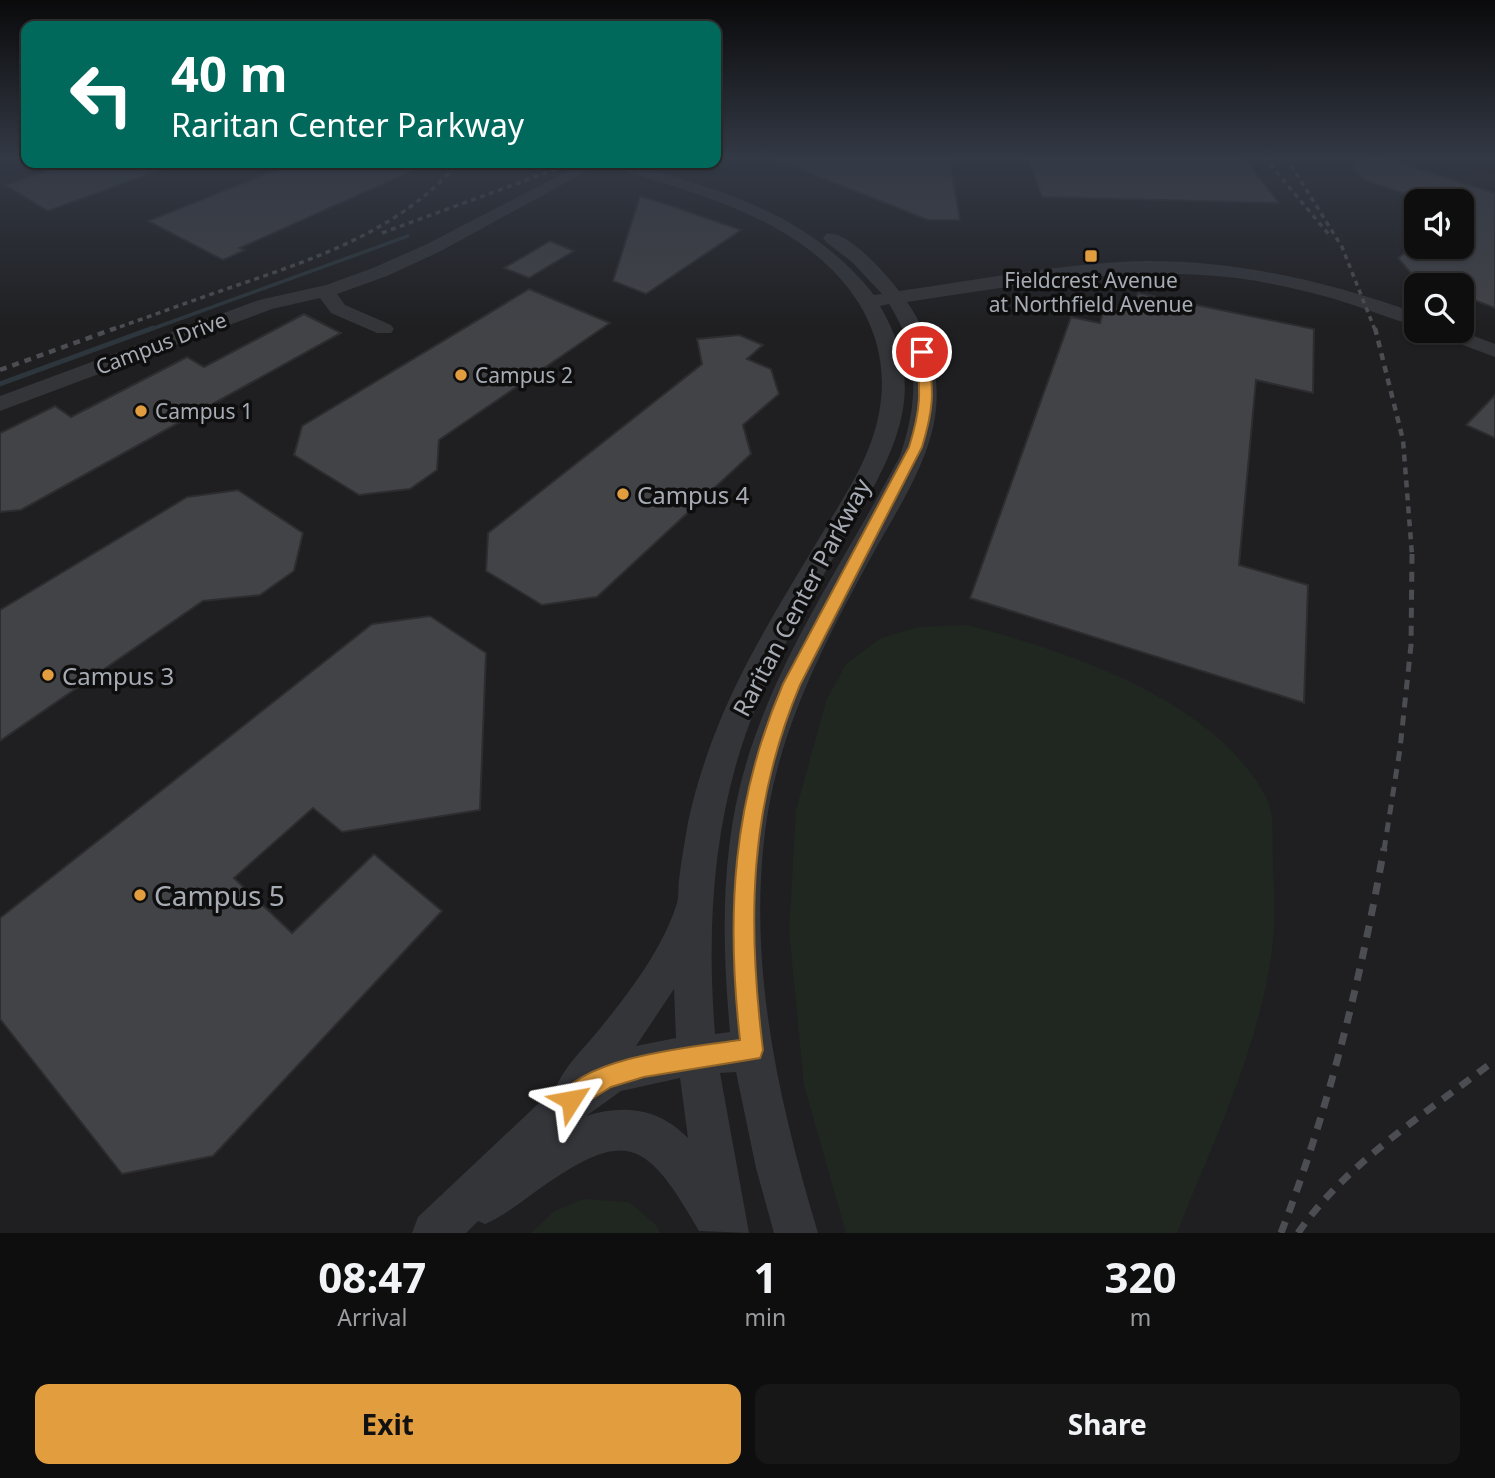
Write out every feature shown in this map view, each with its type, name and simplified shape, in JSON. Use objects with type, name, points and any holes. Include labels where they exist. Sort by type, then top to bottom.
[{"type":"street","name":"Campus Drive","points":[[0,404],[266,304],[325,292],[406,261],[495,215]]},
{"type":"street","name":"Raritan Center Parkway","points":[[761,215],[785,226],[821,250],[911,322],[923,357],[928,393],[925,418],[908,464],[788,692],[762,765],[749,824],[743,894],[743,964],[752,1050],[770,1142],[796,1233]]},
{"type":"street","name":"Raritan Center Parkway","points":[[725,1233],[707,1138],[697,1057],[693,956],[696,881],[719,764],[741,705],[762,662],[866,477],[888,428],[893,400],[893,366],[882,300],[853,254],[789,215]]},
{"type":"street","points":[[882,300],[1109,269],[1174,267],[1292,282],[1404,316]]},
{"type":"street","points":[[325,292],[338,309],[384,329]]},
{"type":"street","points":[[1474,343],[1495,351]]},
{"type":"street","points":[[536,1132],[592,1069],[662,974],[681,936],[696,881]]},
{"type":"street","points":[[434,1233],[571,1100],[605,1078],[644,1065],[752,1050]]},
{"type":"street","points":[[444,1233],[519,1178],[575,1142],[603,1130],[625,1127],[651,1134],[672,1151],[699,1187],[725,1233]]},
{"type":"shaded area","points":[[0,215],[1404,215],[1404,259],[1474,259],[1474,215],[1495,215],[1495,1233],[0,1233]]},
{"type":"shaded area","points":[[967,625],[1093,665],[1176,707],[1213,734],[1244,764],[1270,806],[1273,830],[1274,921],[1273,945],[1264,993],[1232,1098],[1177,1233],[846,1233],[804,1085],[789,931],[796,810],[826,701],[846,664],[881,638],[919,627]]},
{"type":"shaded area","points":[[583,1199],[629,1202],[656,1225],[660,1233],[531,1233],[555,1211]]},
{"type":"building","points":[[164,215],[315,215],[240,248],[245,250],[223,260],[148,221]]},
{"type":"building","points":[[634,215],[696,215],[741,230],[646,294],[613,281]]},
{"type":"building","points":[[914,215],[959,215],[960,220],[928,220]]},
{"type":"building","points":[[1474,215],[1495,215],[1495,308],[1474,300],[1474,273],[1411,273],[1398,258],[1404,253],[1404,259],[1474,259]]},
{"type":"building","points":[[550,241],[574,251],[529,278],[504,268]]},
{"type":"building","name":"Campus 2","points":[[529,289],[610,323],[439,440],[437,470],[410,489],[359,495],[294,455],[302,426]]},
{"type":"building","points":[[1138,293],[1314,329],[1313,393],[1256,380],[1239,565],[1308,585],[1304,703],[970,598],[1071,317],[1100,323],[1105,305],[1132,311]]},
{"type":"building","name":"Campus 1","points":[[304,314],[341,333],[21,510],[0,512],[0,433],[55,406],[71,417],[187,357],[204,367]]},
{"type":"building","name":"Campus 4","points":[[739,335],[763,345],[747,359],[771,369],[779,394],[743,425],[751,454],[597,597],[542,605],[486,571],[488,533],[702,364],[697,339]]},
{"type":"building","points":[[1495,395],[1495,438],[1466,425]]},
{"type":"building","name":"Campus 3","points":[[238,490],[303,533],[294,571],[260,595],[203,601],[0,741],[0,610],[187,497]]},
{"type":"building","name":"Campus 5","points":[[430,616],[486,653],[480,810],[342,832],[313,808],[234,878],[292,933],[374,854],[442,911],[213,1156],[122,1174],[0,1019],[0,918],[372,624]]},
{"type":"waterway","points":[[149,330],[408,236]]},
{"type":"waterway","points":[[0,384],[153,328]]},
{"type":"railway","points":[[111,330],[324,253],[354,240],[399,215]]},
{"type":"railway","points":[[382,233],[432,215]]},
{"type":"railway","points":[[1312,215],[1331,237]]},
{"type":"railway","points":[[1322,215],[1342,247],[1375,330]]},
{"type":"railway","points":[[0,370],[116,328]]},
{"type":"railway","points":[[1375,328],[1403,440],[1412,555]]},
{"type":"railway","points":[[1384,850],[1400,749],[1411,645],[1412,555]]},
{"type":"railway","points":[[1281,1233],[1314,1139],[1342,1043],[1384,848]]},
{"type":"railway","points":[[1298,1233],[1318,1207],[1364,1161],[1495,1060]]},
{"type":"place","name":"Fieldcrest Avenue at Northfield Avenue","points":[[1091,256]]},
{"type":"place","name":"Campus 2","points":[[461,375]]},
{"type":"place","name":"Campus 1","points":[[141,411]]},
{"type":"place","name":"Campus 4","points":[[623,494]]},
{"type":"place","name":"Campus 3","points":[[48,675]]},
{"type":"place","name":"Campus 5","points":[[140,895]]},
{"type":"route","points":[[571,1100],[605,1078],[644,1065],[752,1050],[745,990],[742,918],[746,847],[757,785],[776,721],[791,684],[916,447],[925,418],[928,393],[922,352]]}]
